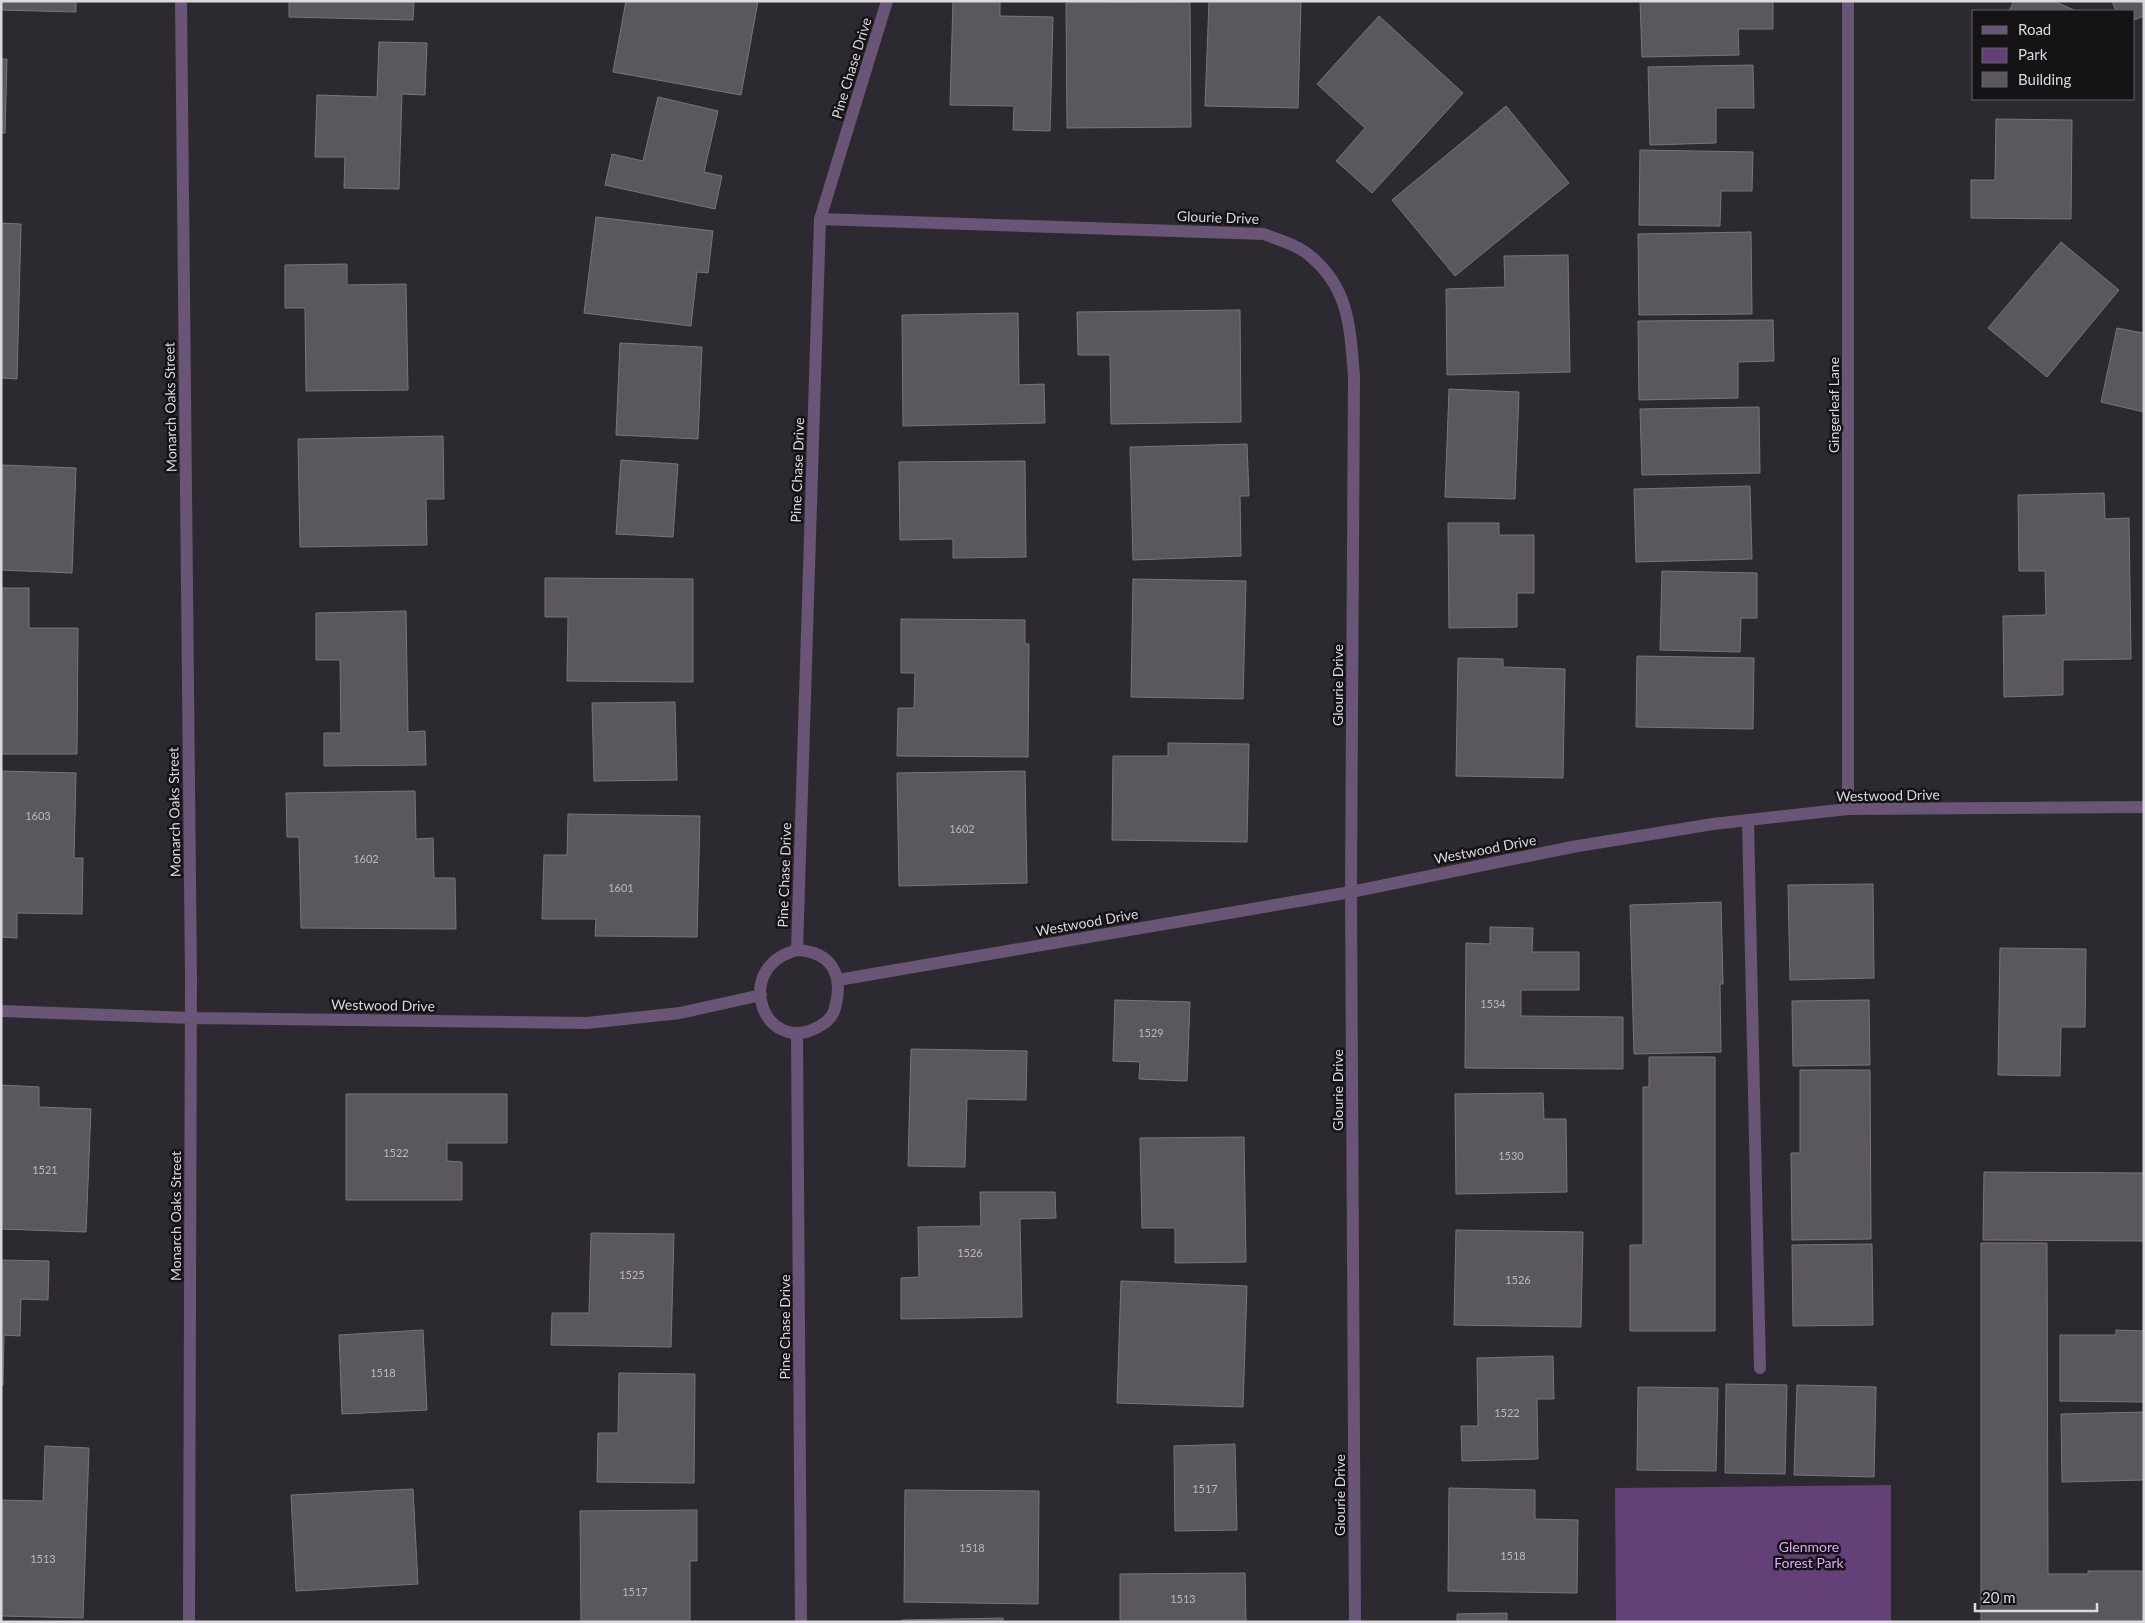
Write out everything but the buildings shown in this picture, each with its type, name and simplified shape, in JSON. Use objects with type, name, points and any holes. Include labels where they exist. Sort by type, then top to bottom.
[{"type":"street","name":"Monarch Oaks Street","points":[[180,1],[191,1018],[189,1622]]},
{"type":"street","name":"Pine Chase Drive","points":[[797,950],[820,219],[887,1]]},
{"type":"street","name":"Gingerleaf Lane","points":[[1848,1],[1848,809]]},
{"type":"street","name":"Glourie Drive","points":[[820,219],[1264,234],[1308,254],[1337,284],[1350,324],[1354,377],[1351,892],[1355,1622]]},
{"type":"street","name":"Westwood Drive","points":[[838,980],[1351,892],[1572,847],[1748,820],[1848,809],[2144,807]]},
{"type":"street","points":[[1748,820],[1760,1368]]},
{"type":"street","points":[[797,950],[807,950],[822,956],[834,968],[838,980],[838,997],[835,1011],[826,1023],[814,1030],[797,1033],[783,1030],[770,1022],[762,1009],[763,976],[770,962],[782,954],[797,950]]},
{"type":"street","name":"Westwood Drive","points":[[1,1011],[191,1018],[587,1023],[680,1013],[761,996]]},
{"type":"street","name":"Pine Chase Drive","points":[[797,1033],[801,1622]]},
{"type":"green space","name":"Glenmore Forest Park","points":[[1891,1485],[1891,1622],[1616,1622],[1615,1488]]}]
